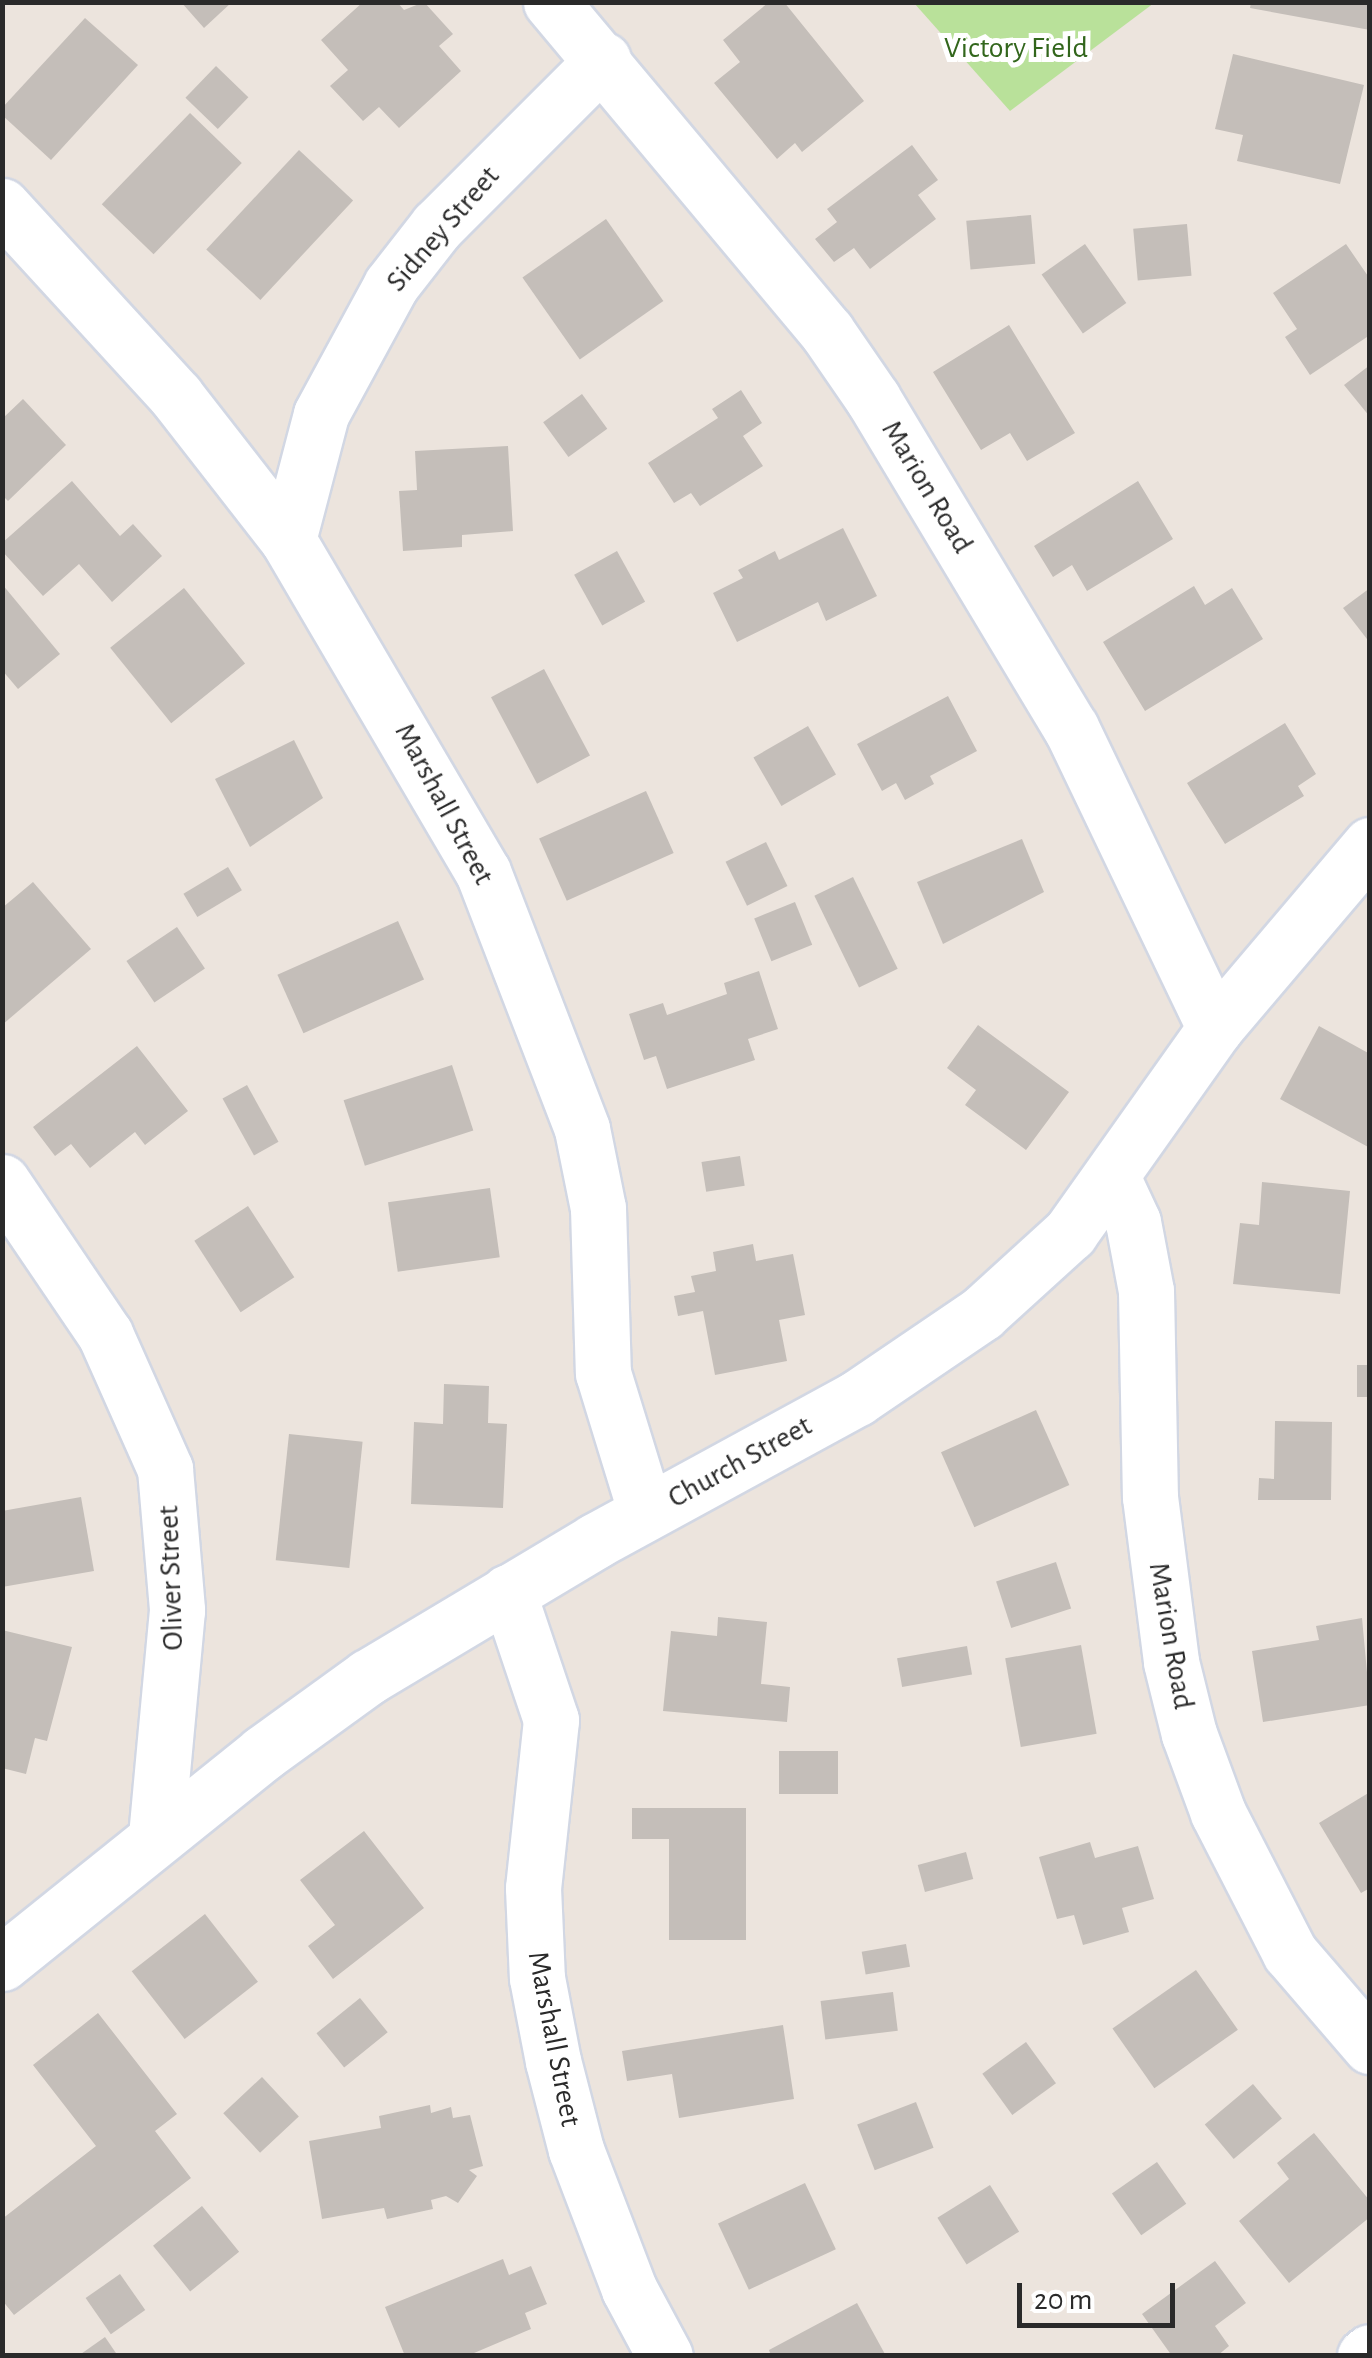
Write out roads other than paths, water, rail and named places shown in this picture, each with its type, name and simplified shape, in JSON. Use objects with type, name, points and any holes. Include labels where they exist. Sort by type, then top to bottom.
[{"type":"street","name":"Marion Road","points":[[552,2],[826,332],[894,430],[1071,728],[1215,1028]]},
{"type":"street","name":"Sidney Street","points":[[288,540],[321,414],[391,285],[436,226],[602,60]]},
{"type":"street","name":"Marshall Street","points":[[2,206],[176,396],[288,540],[483,872],[556,1048],[598,1208],[602,1373],[646,1513]]},
{"type":"street","name":"Church Street","points":[[2,1963],[312,1715],[508,1592],[926,1354],[1036,1268],[1114,1178],[1215,1028],[1370,845]]},
{"type":"street","name":"Marion Road","points":[[1114,1178],[1133,1222],[1146,1292],[1150,1497],[1171,1662],[1189,1734],[1218,1813],[1290,1953],[1370,2046]]},
{"type":"street","name":"Oliver Street","points":[[2,1182],[106,1334],[165,1469],[177,1610],[156,1837]]},
{"type":"street","name":"Marshall Street","points":[[508,1592],[551,1720],[533,1888],[537,1978],[553,2061],[576,2150],[628,2289],[665,2356]]},
{"type":"park label","name":"Victory Field","points":[[1016,48]]}]
